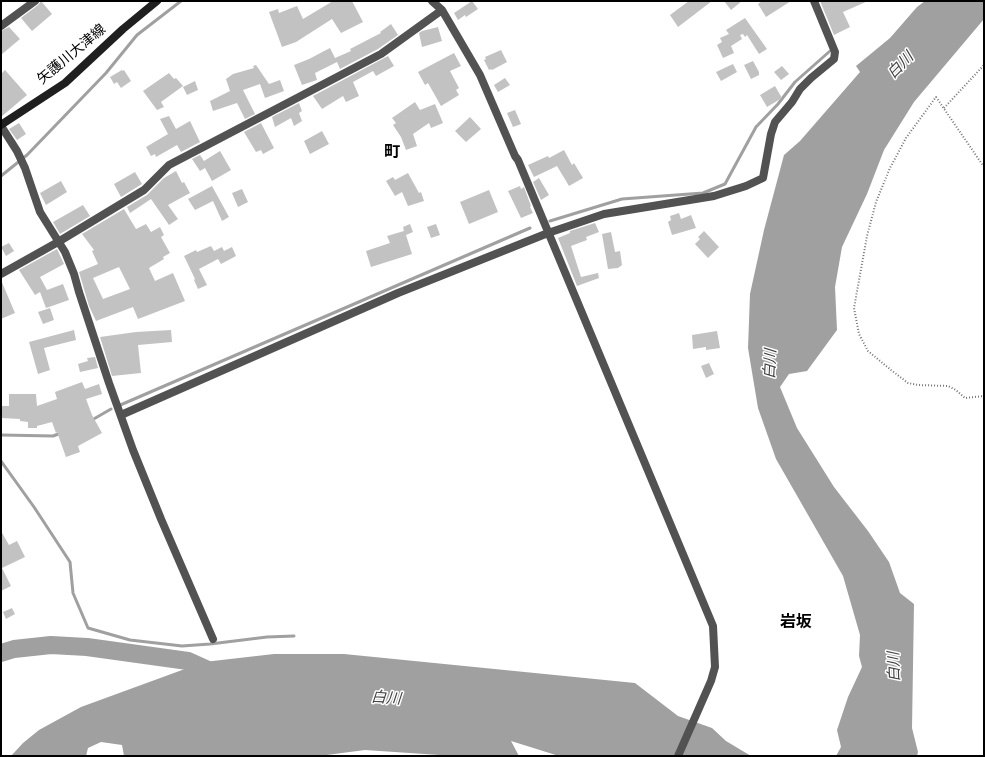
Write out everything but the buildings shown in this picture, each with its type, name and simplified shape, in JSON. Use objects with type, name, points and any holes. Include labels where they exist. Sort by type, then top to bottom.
[{"type":"main road","name":"矢護川大津線","points":[[1,125],[65,83],[157,1]]},
{"type":"street","points":[[1,26],[35,1]]},
{"type":"street","points":[[432,1],[442,10],[480,75],[518,160],[712,626],[715,667],[711,681],[678,756]]},
{"type":"street","points":[[121,415],[398,292],[548,233],[604,214],[714,196],[746,186],[763,178],[771,134],[775,122],[792,102],[800,89],[834,59],[835,52],[814,1]]},
{"type":"street","points":[[1,274],[58,242],[144,190],[169,165],[381,54],[442,10]]},
{"type":"street","points":[[1,125],[17,151],[25,168],[40,212],[64,252],[74,274],[133,450],[213,639]]},
{"type":"path","points":[[944,108],[984,65]]},
{"type":"path","points":[[984,166],[936,97],[906,138],[890,168],[876,202],[867,236],[854,308],[859,334],[868,351],[908,383],[918,385],[948,386],[956,390],[965,398],[984,396]]},
{"type":"water","name":"白川","points":[[925,1],[984,1],[984,19],[914,102],[884,150],[867,194],[842,247],[835,287],[837,330],[807,371],[789,374],[780,387],[797,428],[834,487],[868,531],[889,562],[900,593],[914,604],[912,728],[918,752],[917,756],[836,756],[841,747],[837,730],[848,697],[862,667],[859,656],[860,635],[843,576],[776,459],[758,408],[748,348],[750,294],[764,230],[784,155],[800,141],[860,72],[856,66],[890,38],[917,7]]},
{"type":"water","name":"白川","points":[[274,654],[344,654],[635,683],[678,716],[712,728],[726,741],[751,756],[559,756],[511,741],[519,756],[454,756],[365,750],[319,756],[124,756],[122,745],[101,742],[88,748],[86,756],[11,756],[23,743],[39,730],[81,707],[204,662]]},
{"type":"waterway","points":[[1,176],[27,155],[106,73],[137,35],[181,1]]},
{"type":"waterway","points":[[550,221],[622,199],[703,193],[725,184],[756,127],[778,104],[795,82],[830,51]]},
{"type":"waterway","points":[[118,406],[530,228]]},
{"type":"waterway","points":[[92,420],[111,409]]},
{"type":"waterway","points":[[1,435],[53,436],[61,433]]},
{"type":"waterway","points":[[1,461],[34,507],[70,562],[73,593],[88,628],[130,640],[182,646],[267,637],[294,636]]},
{"type":"waterway","points":[[1,653],[14,649],[51,645],[87,647],[188,661],[219,675]]},
{"type":"district","name":"町","points":[[392,153]]},
{"type":"district","name":"岩坂","points":[[796,623]]}]
